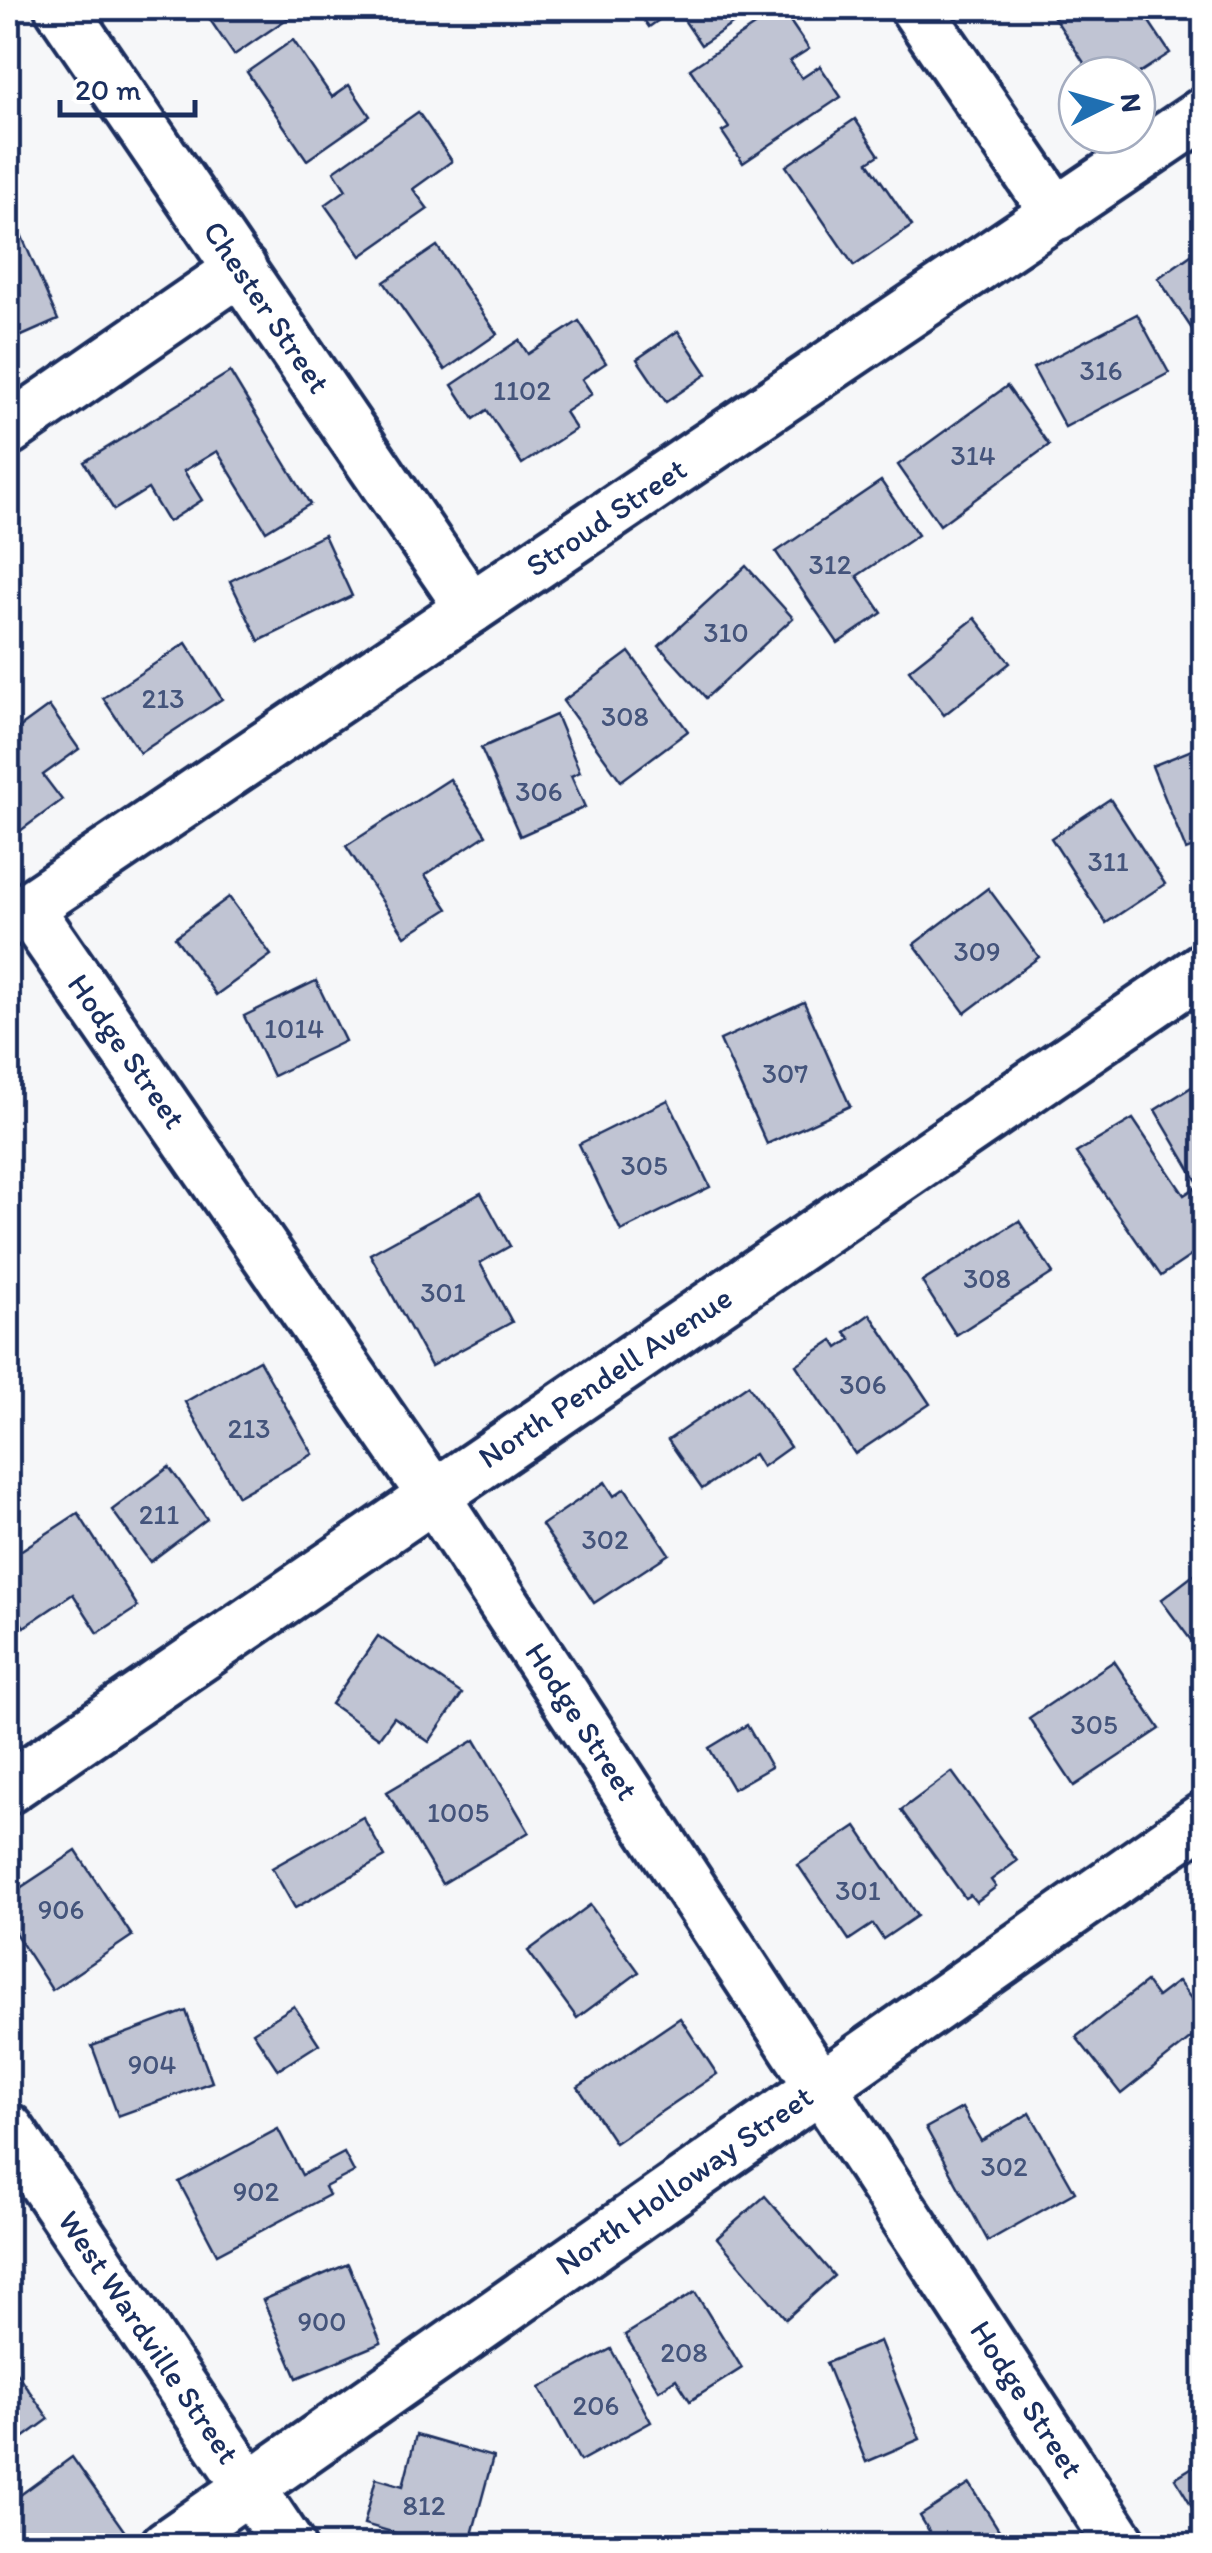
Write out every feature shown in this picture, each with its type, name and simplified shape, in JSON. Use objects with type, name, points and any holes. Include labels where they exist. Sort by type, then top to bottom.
[{"type":"street","name":"Chester Street","points":[[61,8],[471,608]]},
{"type":"street","points":[[916,8],[1057,214]]},
{"type":"street","name":"Stroud Street","points":[[18,914],[1204,113]]},
{"type":"street","points":[[8,430],[241,269]]},
{"type":"street","name":"Hodge Street","points":[[18,914],[433,1495],[1122,2546]]},
{"type":"street","name":"North Pendell Avenue","points":[[8,1788],[1204,968]]},
{"type":"street","name":"North Holloway Street","points":[[166,2546],[1204,1818]]},
{"type":"street","name":"West Wardville Street","points":[[8,2129],[290,2546]]},
{"type":"building","points":[[202,8],[293,8],[297,12],[234,55]]},
{"type":"building","points":[[636,8],[676,8],[649,27]]},
{"type":"building","points":[[676,8],[756,8],[701,45]]},
{"type":"building","points":[[781,8],[809,49],[790,61],[802,78],[820,66],[841,97],[743,163],[722,132],[729,128],[690,69]]},
{"type":"building","points":[[1048,8],[1140,8],[1170,53],[1157,61],[1157,55],[1079,55]]},
{"type":"building","points":[[293,40],[332,97],[349,85],[370,116],[307,160],[247,72]]},
{"type":"building","points":[[418,112],[452,161],[413,189],[428,209],[361,256],[325,205],[346,190],[334,171]]},
{"type":"building","points":[[855,119],[879,155],[868,162],[912,226],[854,266],[786,166]]},
{"type":"building","points":[[17,225],[58,320],[8,342],[8,230]]},
{"type":"building","points":[[437,246],[497,334],[445,370],[384,282]]},
{"type":"building","points":[[1204,246],[1204,347],[1158,278]]},
{"type":"building","points":[[1137,314],[1169,373],[1065,427],[1033,368]]},
{"type":"building","points":[[579,321],[606,363],[582,379],[592,394],[565,412],[576,429],[522,464],[487,410],[474,419],[452,385],[519,340],[528,354]]},
{"type":"building","points":[[678,331],[707,374],[666,402],[637,359]]},
{"type":"building","points":[[230,372],[310,504],[266,531],[217,451],[184,471],[202,500],[168,522],[148,489],[114,510],[84,462]]},
{"type":"building","points":[[1007,386],[1049,445],[940,525],[898,465]]},
{"type":"building","points":[[881,481],[918,535],[857,576],[882,613],[838,643],[776,552]]},
{"type":"building","points":[[324,535],[352,596],[259,641],[230,581]]},
{"type":"building","points":[[746,566],[793,618],[706,698],[659,646]]},
{"type":"building","points":[[975,618],[1010,663],[944,715],[909,670]]},
{"type":"building","points":[[186,643],[222,699],[140,753],[103,698]]},
{"type":"building","points":[[629,652],[688,731],[621,781],[563,701]]},
{"type":"building","points":[[49,706],[79,749],[43,775],[62,800],[16,834],[8,822],[8,736]]},
{"type":"building","points":[[556,715],[580,772],[571,776],[585,807],[520,836],[481,748]]},
{"type":"building","points":[[1204,745],[1204,843],[1186,850],[1152,766]]},
{"type":"building","points":[[450,779],[486,835],[425,875],[448,909],[405,936],[346,846]]},
{"type":"building","points":[[1110,799],[1165,884],[1106,923],[1051,838]]},
{"type":"building","points":[[988,888],[1039,957],[965,1013],[914,944]]},
{"type":"building","points":[[229,897],[271,955],[216,995],[175,937]]},
{"type":"building","points":[[316,981],[345,1041],[273,1076],[244,1016]]},
{"type":"building","points":[[804,1002],[850,1106],[767,1144],[720,1040]]},
{"type":"building","points":[[1204,1061],[1204,1193],[1155,1110],[1201,1081],[1194,1068]]},
{"type":"building","points":[[668,1100],[710,1187],[621,1231],[579,1144]]},
{"type":"building","points":[[1133,1119],[1184,1195],[1198,1186],[1204,1196],[1204,1247],[1161,1276],[1076,1153]]},
{"type":"building","points":[[481,1193],[510,1246],[480,1263],[512,1322],[431,1366],[370,1254]]},
{"type":"building","points":[[1019,1221],[1053,1273],[956,1335],[922,1282]]},
{"type":"building","points":[[870,1314],[930,1404],[855,1454],[796,1365],[833,1340],[838,1348],[851,1339],[845,1332]]},
{"type":"building","points":[[259,1360],[313,1454],[238,1496],[185,1402]]},
{"type":"building","points":[[748,1385],[790,1447],[762,1467],[754,1454],[702,1489],[668,1440]]},
{"type":"building","points":[[169,1467],[207,1519],[150,1562],[112,1510]]},
{"type":"building","points":[[605,1482],[614,1496],[625,1488],[669,1554],[594,1603],[542,1525]]},
{"type":"building","points":[[78,1513],[138,1607],[98,1633],[73,1594],[24,1627],[8,1602],[8,1559]]},
{"type":"building","points":[[1204,1567],[1204,1641],[1196,1647],[1161,1600]]},
{"type":"building","points":[[378,1636],[462,1694],[429,1742],[394,1717],[379,1738],[331,1704]]},
{"type":"building","points":[[1114,1661],[1160,1729],[1074,1786],[1029,1718]]},
{"type":"building","points":[[747,1725],[771,1767],[733,1789],[709,1748]]},
{"type":"building","points":[[475,1740],[529,1832],[442,1884],[387,1792]]},
{"type":"building","points":[[952,1772],[1017,1861],[991,1880],[996,1887],[976,1902],[970,1895],[965,1898],[901,1810]]},
{"type":"building","points":[[363,1817],[385,1857],[295,1908],[272,1868]]},
{"type":"building","points":[[856,1826],[917,1916],[883,1939],[873,1924],[849,1940],[798,1865]]},
{"type":"building","points":[[76,1851],[132,1936],[52,1990],[8,1922],[8,1896]]},
{"type":"building","points":[[590,1905],[639,1972],[577,2018],[528,1951]]},
{"type":"building","points":[[1178,1981],[1204,2016],[1204,2028],[1121,2094],[1076,2037],[1146,1982],[1157,1997]]},
{"type":"building","points":[[294,2006],[319,2044],[278,2070],[253,2032]]},
{"type":"building","points":[[186,2011],[212,2082],[118,2116],[92,2046]]},
{"type":"building","points":[[680,2018],[717,2074],[615,2143],[578,2087]]},
{"type":"building","points":[[962,2108],[981,2141],[1030,2113],[1075,2192],[988,2241],[926,2128]]},
{"type":"building","points":[[278,2129],[302,2175],[344,2153],[354,2172],[325,2187],[329,2195],[217,2254],[179,2182]]},
{"type":"building","points":[[765,2196],[834,2276],[786,2319],[717,2238]]},
{"type":"building","points":[[348,2264],[381,2343],[297,2378],[263,2300]]},
{"type":"building","points":[[695,2292],[742,2368],[690,2401],[676,2379],[659,2390],[625,2335]]},
{"type":"building","points":[[880,2341],[920,2439],[866,2462],[826,2363]]},
{"type":"building","points":[[611,2349],[651,2422],[580,2461],[540,2388]]},
{"type":"building","points":[[11,2365],[49,2419],[8,2449],[8,2368]]},
{"type":"building","points":[[416,2435],[493,2457],[469,2546],[440,2546],[364,2524],[376,2478],[403,2486]]},
{"type":"building","points":[[72,2457],[125,2532],[106,2546],[13,2546],[8,2538],[8,2504]]},
{"type":"building","points":[[1204,2460],[1204,2526],[1175,2478]]},
{"type":"building","points":[[970,2484],[1009,2546],[938,2546],[920,2516]]}]
